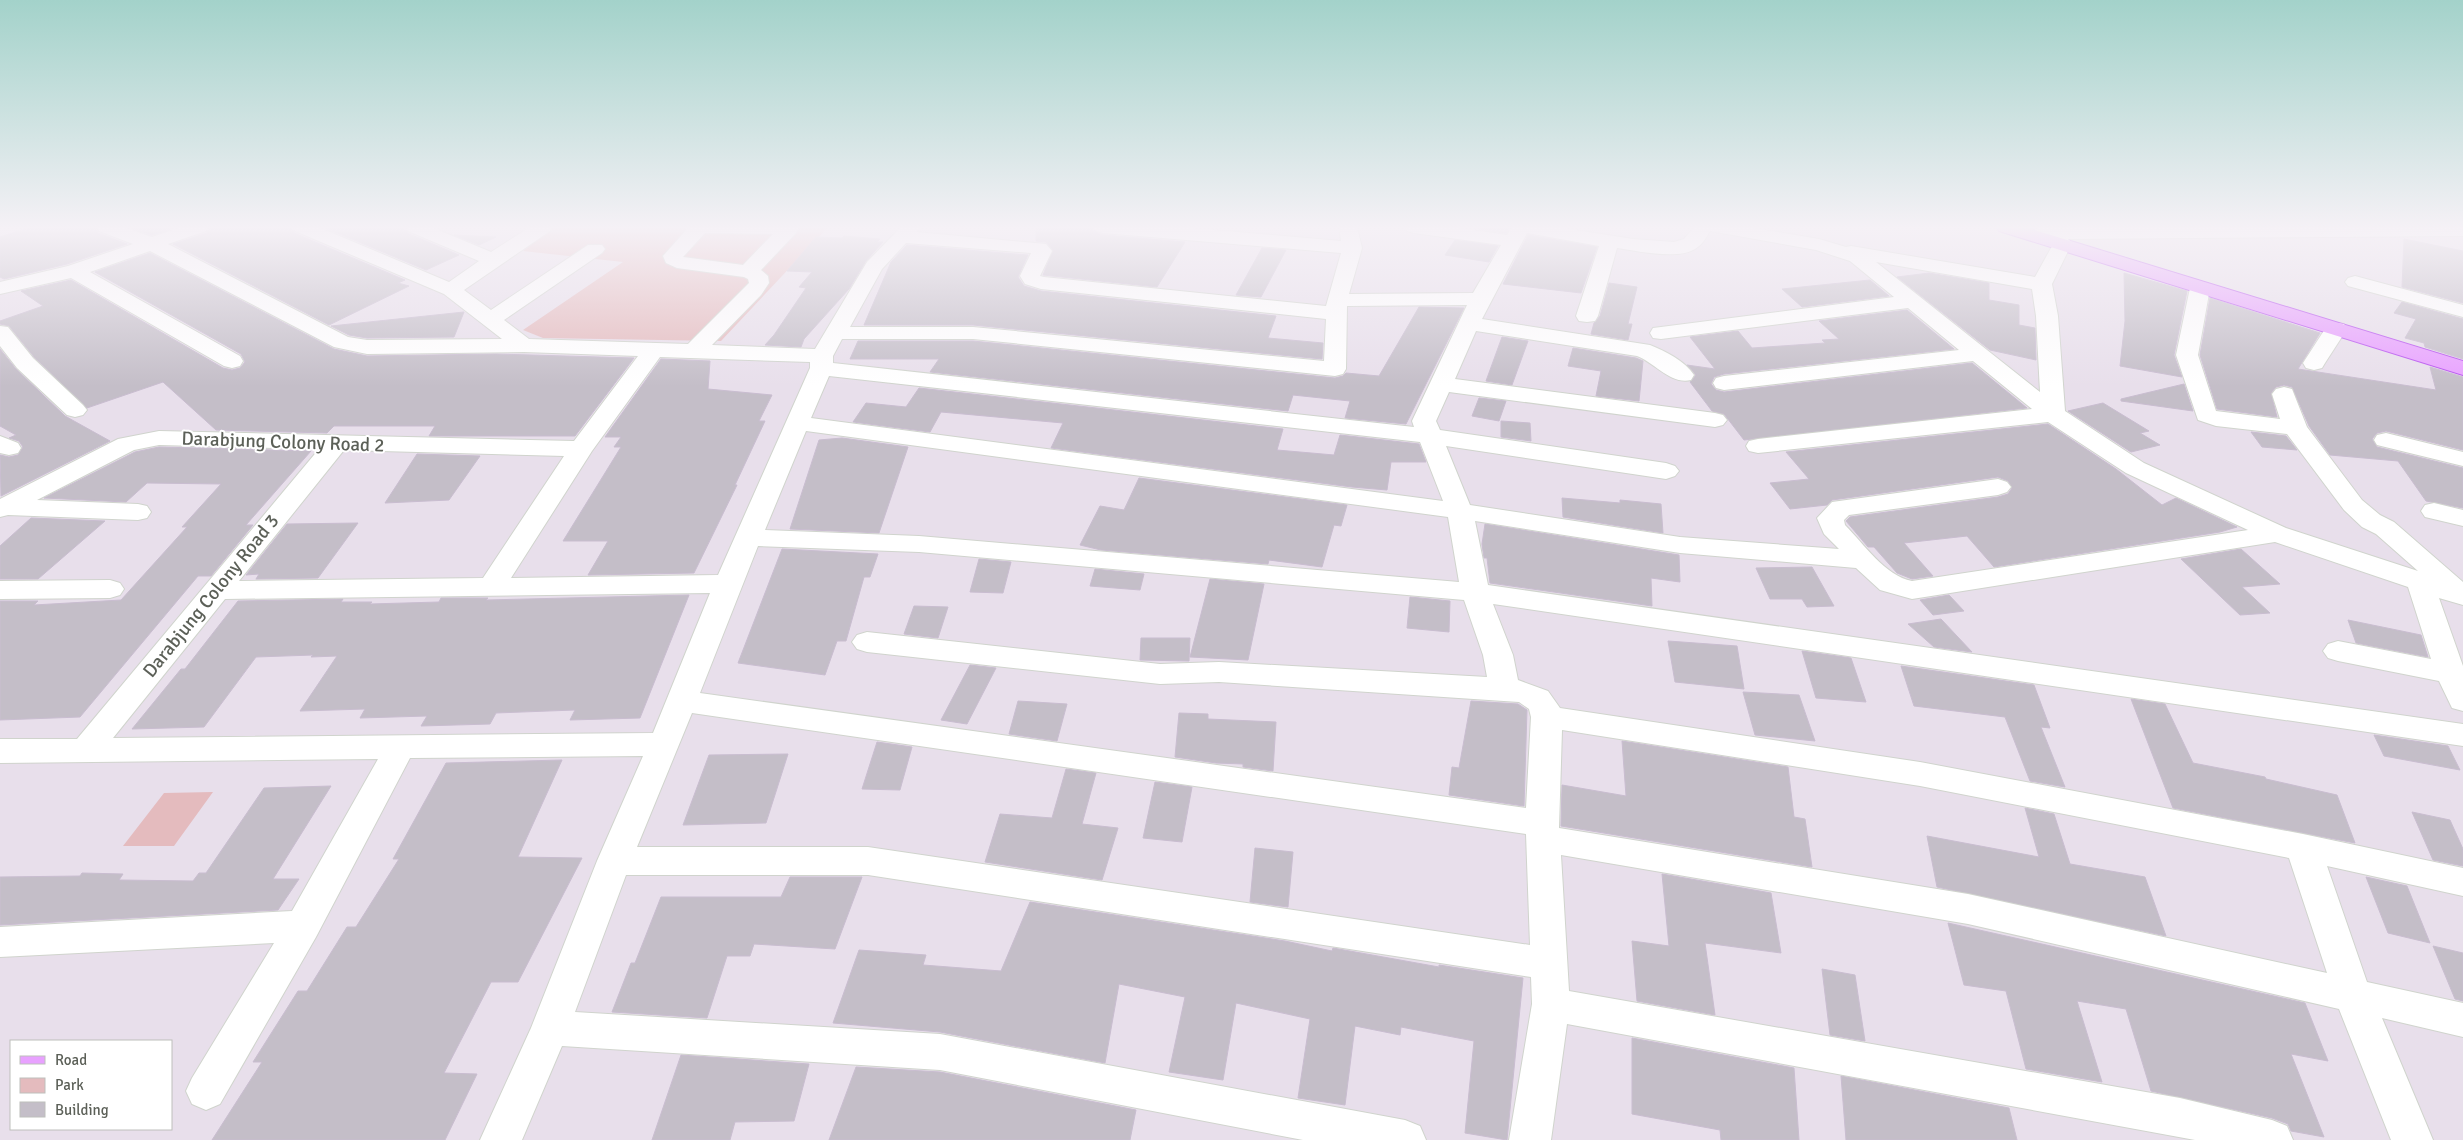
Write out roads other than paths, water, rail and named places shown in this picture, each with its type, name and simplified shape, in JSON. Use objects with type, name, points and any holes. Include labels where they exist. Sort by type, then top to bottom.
[{"type":"main road","points":[[2176,280],[2463,368]]},
{"type":"street","points":[[0,288],[34,280]]},
{"type":"street","points":[[90,280],[232,361]]},
{"type":"street","points":[[222,280],[342,342],[367,347],[524,345],[694,351],[827,352],[1430,436],[1666,472]]},
{"type":"street","points":[[428,280],[451,290],[524,345]]},
{"type":"street","points":[[451,290],[465,280]]},
{"type":"street","points":[[490,320],[548,280]]},
{"type":"street","points":[[694,351],[754,291],[759,280]]},
{"type":"street","points":[[501,1140],[550,1028],[614,861],[682,702],[728,584],[827,352],[866,280]]},
{"type":"street","points":[[1033,280],[1041,283],[1338,307],[1480,300]]},
{"type":"street","points":[[827,352],[973,333],[1335,369],[1338,307],[1344,280]]},
{"type":"street","points":[[1491,280],[1468,323],[1442,384],[1424,420],[1460,510],[1475,592],[1498,655],[1504,689]]},
{"type":"street","points":[[1587,316],[1598,280]]},
{"type":"street","points":[[1886,280],[2053,414],[2135,468],[2277,534],[2423,573],[2463,570]]},
{"type":"street","points":[[2024,280],[2042,284]]},
{"type":"street","points":[[2043,280],[2042,284],[2047,316],[2053,414]]},
{"type":"street","points":[[2354,282],[2463,311]]},
{"type":"street","points":[[2200,288],[2187,355],[2206,415],[2216,419],[2295,428]]},
{"type":"street","points":[[1661,333],[1912,301]]},
{"type":"street","points":[[1468,323],[1642,350],[1657,356],[1683,375]]},
{"type":"street","points":[[2314,363],[2336,329]]},
{"type":"street","points":[[0,332],[25,363],[76,410]]},
{"type":"street","points":[[491,587],[582,449],[654,349]]},
{"type":"street","points":[[1724,383],[1978,354]]},
{"type":"street","points":[[1442,384],[1715,420]]},
{"type":"street","points":[[2284,394],[2295,428],[2354,505],[2371,521],[2385,528],[2423,573],[2463,700]]},
{"type":"street","points":[[1758,446],[2053,414]]},
{"type":"street","points":[[798,423],[1460,510],[1680,545],[1864,560]]},
{"type":"street","name":"Darabjung Colony Road 2","points":[[1,508],[127,444],[159,438],[582,449]]},
{"type":"street","points":[[2386,440],[2463,458]]},
{"type":"street","name":"Darabjung Colony Road 3","points":[[86,750],[337,443]]},
{"type":"street","points":[[1998,487],[1842,508],[1830,518],[1834,528],[1883,580],[1892,585],[1922,590],[2277,534]]},
{"type":"street","points":[[1,508],[138,512]]},
{"type":"street","points":[[2434,511],[2463,518]]},
{"type":"street","points":[[748,537],[919,544],[1475,592],[2463,735]]},
{"type":"street","points":[[216,590],[728,584]]},
{"type":"street","points":[[0,590],[110,589]]},
{"type":"street","points":[[868,642],[1160,674],[1219,672],[1504,689],[1529,692],[1539,698],[1546,707],[1548,717],[1543,831],[1551,1004],[1530,1140]]},
{"type":"street","points":[[2338,651],[2456,675]]},
{"type":"street","points":[[682,702],[1543,831],[1968,909],[2463,1020]]},
{"type":"street","points":[[1548,717],[1920,774],[2304,847],[2463,882]]},
{"type":"street","points":[[0,751],[663,744]]},
{"type":"street","points":[[206,1091],[303,926],[400,747]]},
{"type":"street","points":[[2304,847],[2353,995],[2412,1140]]},
{"type":"street","points":[[614,861],[868,862],[1549,964]]},
{"type":"street","points":[[0,942],[303,926]]},
{"type":"street","points":[[1551,1004],[2184,1128],[2272,1140]]},
{"type":"street","points":[[550,1028],[940,1052],[1405,1140]]}]
